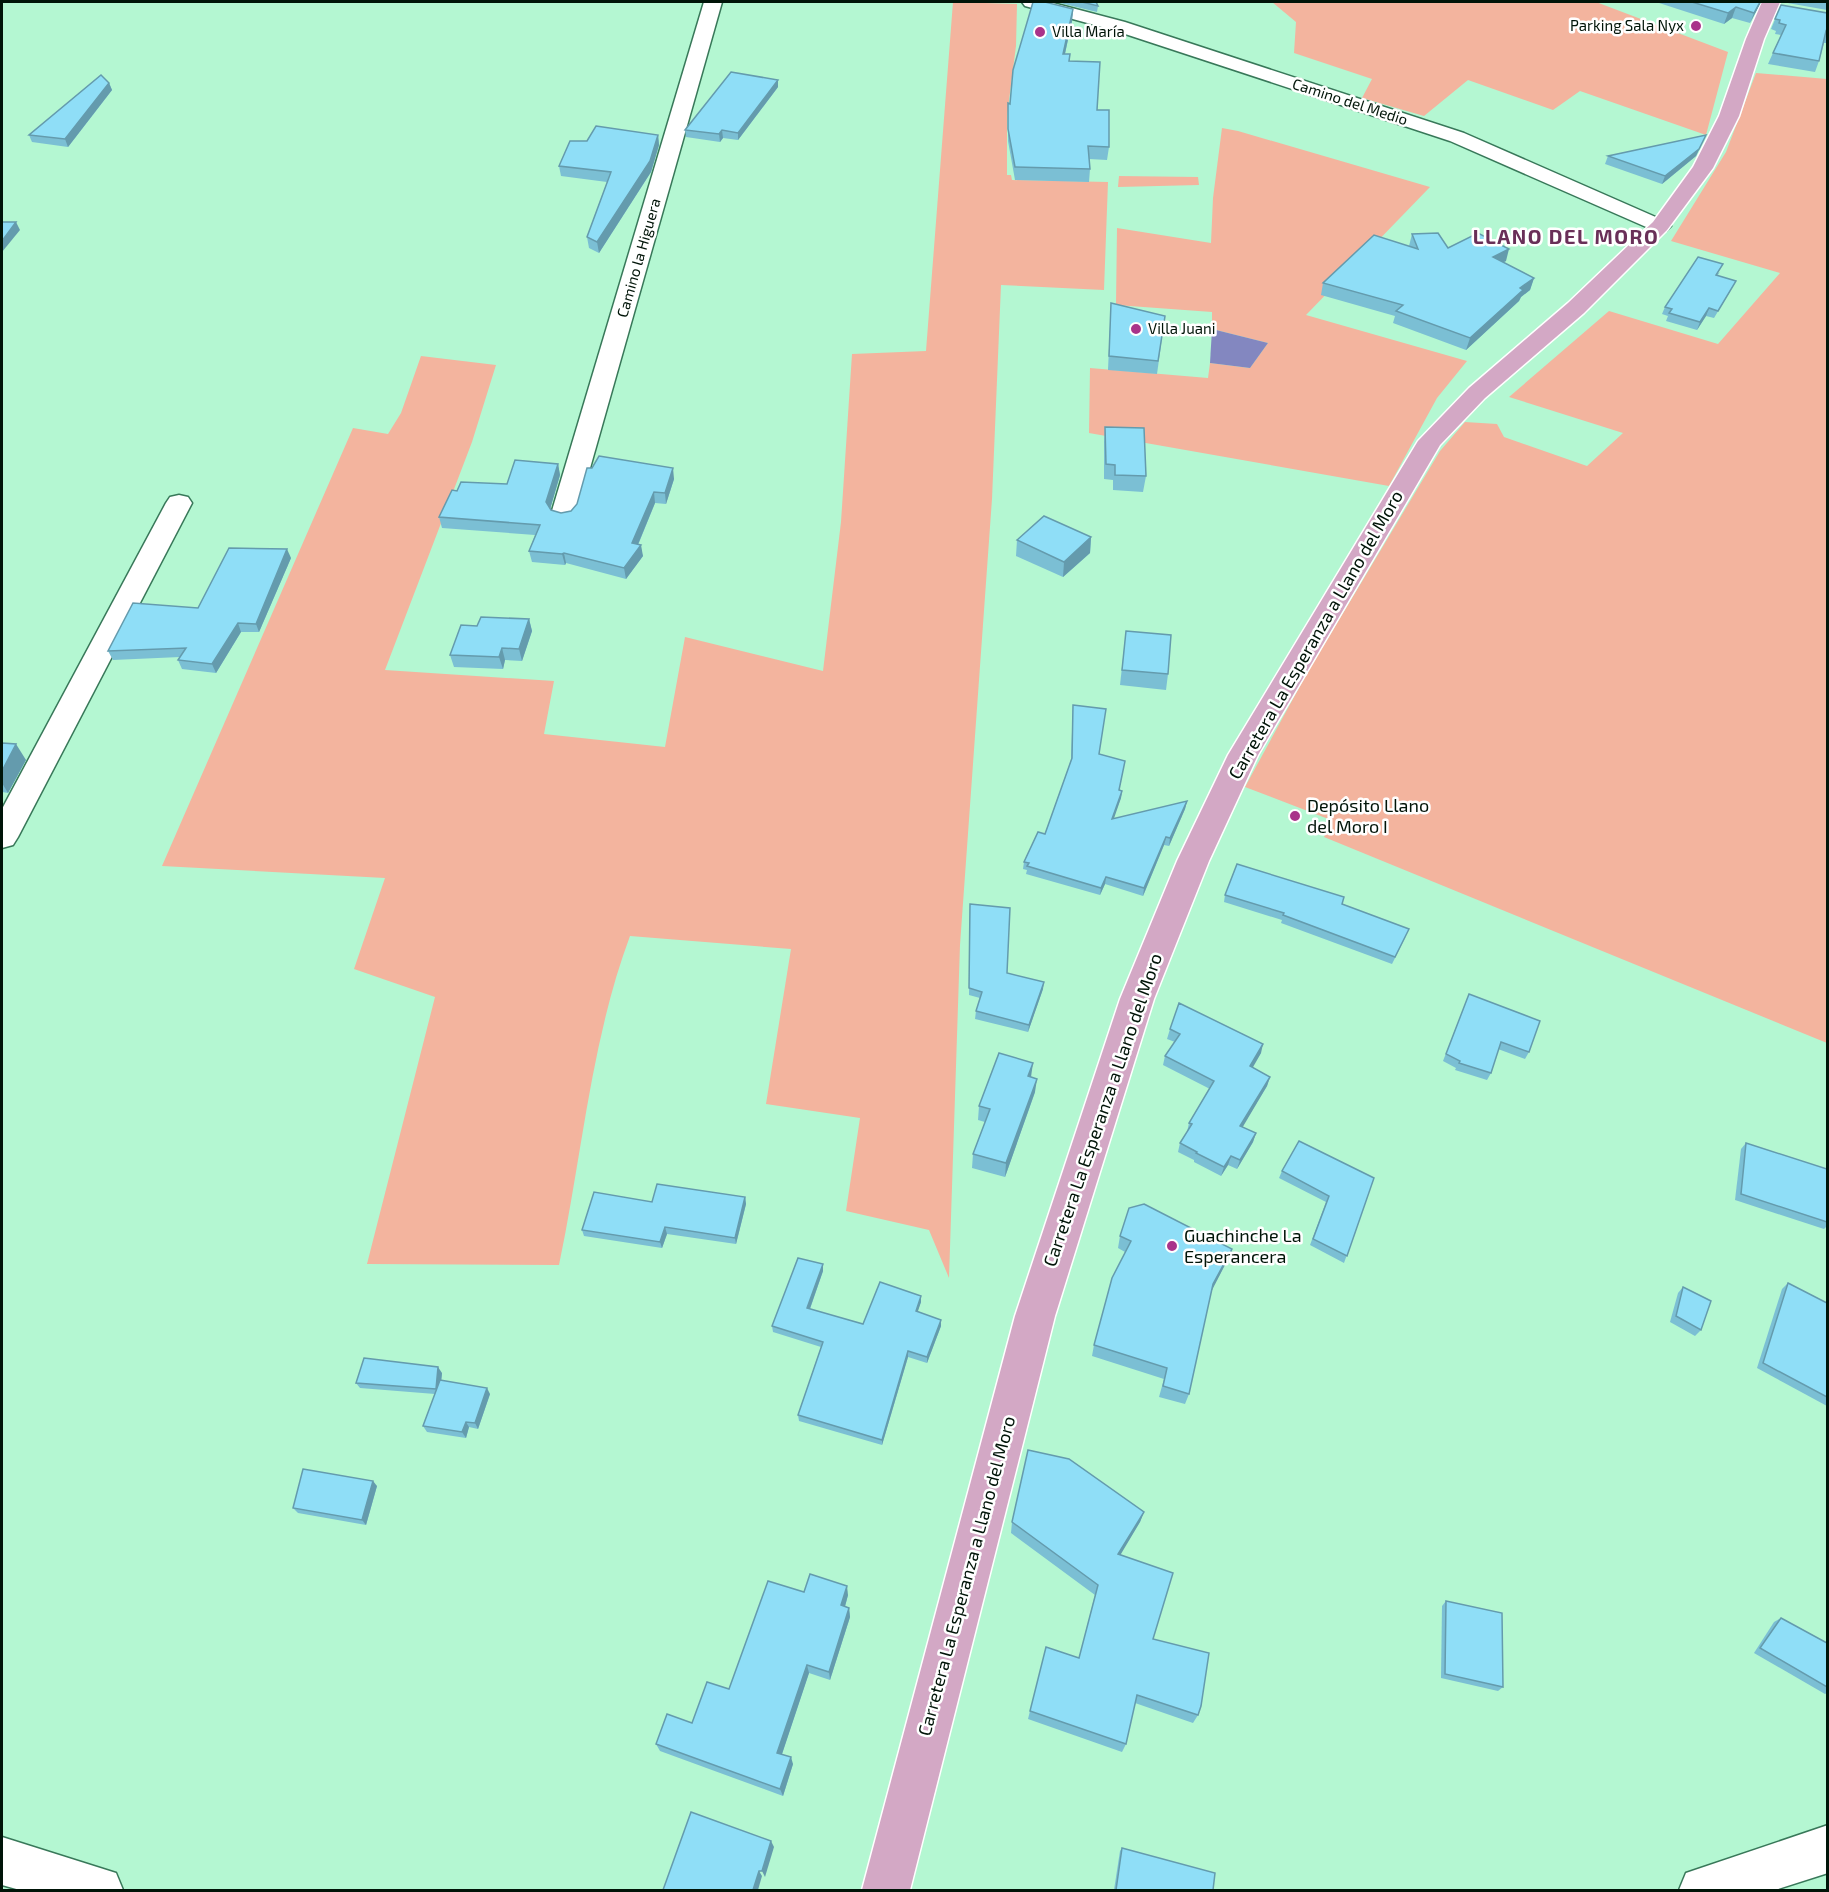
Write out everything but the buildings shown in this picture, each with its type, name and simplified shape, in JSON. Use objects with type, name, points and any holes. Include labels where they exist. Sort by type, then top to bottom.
[{"type":"main road","name":"Carretera La Esperanza a Llano del Moro","points":[[886,1890],[1035,1316],[1137,999],[1193,861],[1242,755],[1430,441],[1477,393],[1576,308],[1660,226],[1703,168],[1729,116],[1777,6]]},
{"type":"street","name":"Camino la Higuera","points":[[564,514],[713,2]]},
{"type":"street","name":"Camino del Medio","points":[[1031,2],[1119,26],[1457,137],[1660,226]]},
{"type":"street","points":[[2,837],[179,503]]},
{"type":"street","points":[[1703,1890],[1827,1850]]},
{"type":"street","points":[[2,1861],[99,1890]]},
{"type":"shaded area","points":[[953,2],[1017,4],[1016,46],[1007,116],[1007,175],[1011,175],[1012,180],[1108,182],[1104,290],[1001,285],[992,499],[960,945],[949,1278],[929,1230],[846,1211],[860,1118],[766,1104],[791,949],[630,936],[596,1057],[559,1265],[367,1264],[435,997],[354,969],[385,878],[162,866],[353,428],[388,434],[401,413],[421,356],[496,365],[472,442],[385,670],[554,681],[544,734],[665,747],[685,637],[823,671],[841,522],[852,354],[926,351]]},
{"type":"shaded area","points":[[1272,2],[1596,2],[1728,52],[1706,135],[1580,91],[1553,110],[1468,80],[1424,116],[1362,98],[1372,79],[1294,53],[1296,22]]},
{"type":"shaded area","points":[[1756,73],[1827,79],[1827,1043],[1324,837],[1331,820],[1245,787],[1306,675],[1440,451],[1465,422],[1497,424],[1504,437],[1587,466],[1623,433],[1509,397],[1609,311],[1718,344],[1780,273],[1671,241],[1726,152]]},
{"type":"shaded area","points":[[1222,128],[1430,187],[1306,315],[1467,361],[1437,398],[1389,486],[1089,433],[1090,368],[1208,378],[1210,363],[1250,368],[1268,343],[1212,329],[1212,312],[1116,305],[1117,228],[1211,243],[1213,198]]},
{"type":"shaded area","points":[[1119,176],[1198,177],[1199,185],[1118,187]]},
{"type":"water","points":[[1212,329],[1268,343],[1250,368],[1210,363]]},
{"type":"place","name":"Parking Sala Nyx","points":[[1696,26]]},
{"type":"place","name":"Villa María","points":[[1040,32]]},
{"type":"place","name":"Villa Juani","points":[[1136,329]]},
{"type":"place","name":"Depósito Llano del Moro I","points":[[1295,816]]},
{"type":"place","name":"Guachinche La Esperancera","points":[[1172,1246]]},
{"type":"district","name":"LLANO DEL MORO","points":[[1566,237]]}]
